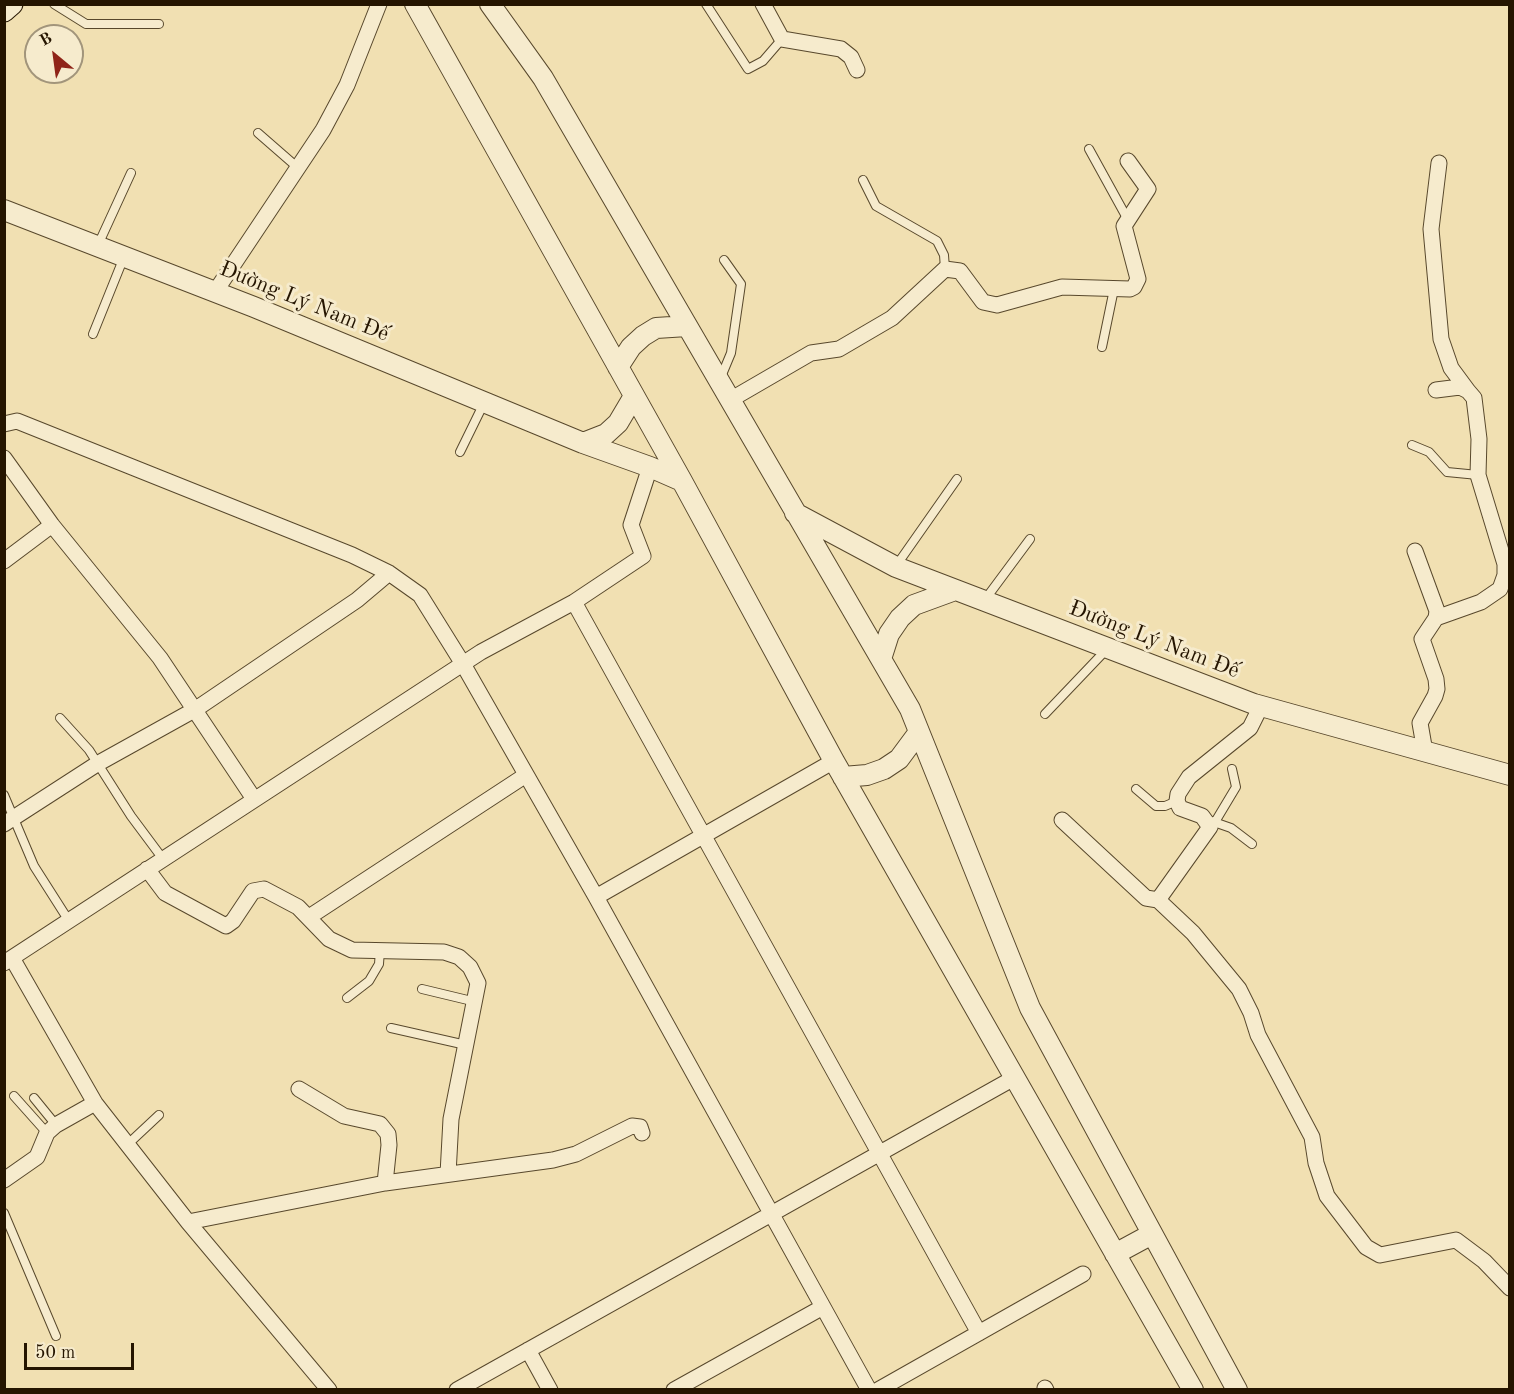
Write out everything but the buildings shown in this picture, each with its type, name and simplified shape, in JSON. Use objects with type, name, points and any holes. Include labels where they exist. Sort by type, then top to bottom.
[{"type":"main road","points":[[4,11],[12,4]]},
{"type":"street","points":[[215,292],[323,130],[347,86],[379,4]]},
{"type":"street","points":[[415,4],[682,481],[838,769],[1193,1389]]},
{"type":"street","points":[[490,4],[543,78],[910,709],[1030,1008],[1237,1389]]},
{"type":"street","points":[[764,4],[782,39],[841,50],[851,57],[857,70]]},
{"type":"street","points":[[730,400],[758,387],[811,354],[839,349],[892,318],[945,269],[960,271],[983,302],[998,305],[1062,287],[1130,289],[1137,284],[1138,279],[1124,226],[1126,218],[1148,189],[1128,161]]},
{"type":"street","points":[[1436,618],[1481,602],[1500,588],[1505,574],[1505,564],[1478,475],[1477,416],[1474,398],[1451,368],[1441,339],[1431,229],[1439,163]]},
{"type":"street","name":"Đường Lý Nam Đế","points":[[4,210],[215,292],[682,481]]},
{"type":"street","points":[[618,367],[631,347],[656,328],[687,326]]},
{"type":"street","points":[[1436,390],[1460,387],[1468,391]]},
{"type":"street","points":[[584,443],[606,434],[618,423],[634,396]]},
{"type":"street","points":[[4,424],[17,421],[352,555],[389,573],[420,595],[463,664],[596,897],[770,1215],[869,1389]]},
{"type":"street","points":[[4,458],[52,525],[160,658],[254,799]]},
{"type":"street","points":[[329,1389],[188,1222],[95,1103],[8,961],[463,664],[574,602],[643,556],[631,525],[650,467]]},
{"type":"street","name":"Đường Lý Nam Đế","points":[[795,513],[896,567],[1261,706],[1509,775]]},
{"type":"street","points":[[4,561],[52,525]]},
{"type":"street","points":[[1415,551],[1436,604],[1436,618],[1422,639],[1437,689],[1420,723],[1425,752]]},
{"type":"street","points":[[9,821],[98,764],[196,709],[357,600],[389,573]]},
{"type":"street","points":[[881,659],[889,634],[900,618],[914,605],[955,590]]},
{"type":"street","points":[[574,602],[979,1333]]},
{"type":"street","points":[[1158,900],[1210,827],[1211,821],[1180,808],[1177,801],[1178,794],[1189,777],[1250,728],[1261,706]]},
{"type":"street","points":[[596,897],[703,837],[838,769],[867,775],[884,769],[899,759],[919,732]]},
{"type":"street","points":[[309,917],[526,775]]},
{"type":"street","points":[[1062,820],[1146,898],[1158,900],[1193,933],[1239,989],[1251,1013],[1258,1035],[1312,1137],[1316,1163],[1327,1196],[1366,1247],[1380,1256],[1456,1240],[1484,1260],[1509,1288]]},
{"type":"street","points":[[147,869],[165,893],[226,926],[233,921],[249,895],[258,889],[282,897],[309,917],[329,939],[352,950],[426,950],[459,957],[470,967],[478,983],[476,1002],[451,1119],[448,1174]]},
{"type":"street","points":[[458,1389],[1014,1078]]},
{"type":"street","points":[[299,1089],[344,1116],[380,1124],[388,1134],[389,1145],[385,1184]]},
{"type":"street","points":[[4,1180],[37,1157],[51,1129],[95,1103]]},
{"type":"street","points":[[188,1222],[385,1184],[553,1160],[576,1154],[632,1126],[640,1127],[642,1133]]},
{"type":"street","points":[[1115,1254],[1152,1234]]},
{"type":"street","points":[[878,1389],[1083,1274]]},
{"type":"street","points":[[674,1389],[823,1306]]},
{"type":"street","points":[[528,1350],[550,1389]]},
{"type":"lane","points":[[54,4],[87,24],[159,24]]},
{"type":"lane","points":[[705,4],[748,69],[763,61],[782,39]]},
{"type":"lane","points":[[258,133],[297,167]]},
{"type":"lane","points":[[1089,149],[1126,218]]},
{"type":"lane","points":[[97,246],[131,173]]},
{"type":"lane","points":[[863,180],[876,206],[937,242],[944,255],[945,269]]},
{"type":"lane","points":[[93,334],[124,257]]},
{"type":"lane","points":[[719,381],[731,353],[741,284],[724,260]]},
{"type":"lane","points":[[1102,347],[1114,289]]},
{"type":"lane","points":[[460,452],[485,401]]},
{"type":"lane","points":[[1412,445],[1429,452],[1447,472],[1478,475]]},
{"type":"lane","points":[[896,567],[957,479]]},
{"type":"lane","points":[[984,601],[1030,539]]},
{"type":"lane","points":[[1045,714],[1107,648]]},
{"type":"lane","points":[[60,718],[98,764],[163,859]]},
{"type":"lane","points":[[1232,769],[1236,787],[1211,821],[1231,828],[1252,844]]},
{"type":"lane","points":[[1136,789],[1156,806],[1165,806],[1177,801]]},
{"type":"lane","points":[[4,795],[9,821],[69,921]]},
{"type":"lane","points":[[347,998],[369,981],[379,964],[380,950]]},
{"type":"lane","points":[[422,989],[476,1002]]},
{"type":"lane","points":[[391,1028],[466,1046]]},
{"type":"lane","points":[[14,1096],[51,1129]]},
{"type":"lane","points":[[34,1098],[51,1129]]},
{"type":"lane","points":[[128,1144],[159,1115]]},
{"type":"lane","points":[[4,1213],[56,1336]]}]
